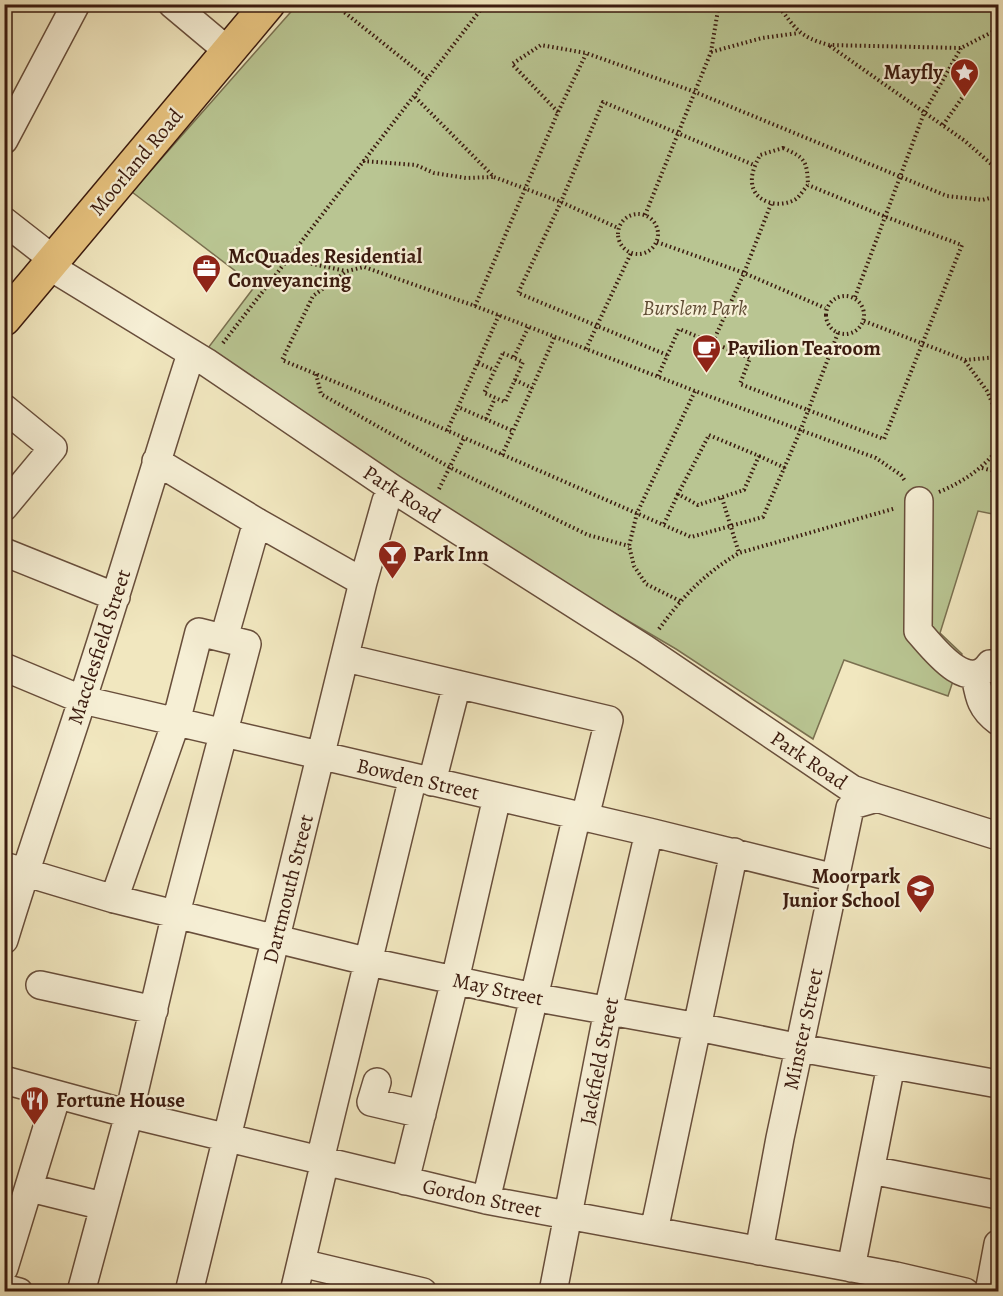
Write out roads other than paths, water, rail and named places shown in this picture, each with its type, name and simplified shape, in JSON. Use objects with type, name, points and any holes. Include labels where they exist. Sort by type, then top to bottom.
[{"type":"main road","name":"Moorland Road","points":[[4,319],[268,4]]},
{"type":"street","points":[[4,140],[76,4]]},
{"type":"street","points":[[172,4],[228,51]]},
{"type":"street","name":"Park Road","points":[[4,221],[51,263],[199,358],[393,489],[645,649],[852,789],[999,836]]},
{"type":"street","name":"Macclesfield Street","points":[[4,940],[14,870],[83,700],[156,461],[199,358]]},
{"type":"street","points":[[4,408],[53,448],[4,507]]},
{"type":"street","points":[[156,461],[363,582]]},
{"type":"street","name":"Dartmouth Street","points":[[189,1292],[363,582],[386,501],[393,489]]},
{"type":"street","points":[[919,501],[918,631],[956,670],[987,670],[979,697],[987,713],[999,721]]},
{"type":"street","points":[[224,638],[257,522]]},
{"type":"street","points":[[4,552],[116,597]]},
{"type":"street","points":[[81,1292],[129,1114],[176,913],[247,644],[199,632],[176,722],[114,899]]},
{"type":"street","points":[[346,658],[609,720],[533,997],[486,1200]]},
{"type":"street","name":"Bowden Street","points":[[4,667],[83,700],[734,852],[835,878]]},
{"type":"street","points":[[294,1292],[370,962],[423,780],[457,684]]},
{"type":"street","points":[[405,1181],[497,797]]},
{"type":"street","name":"Park Road","points":[[850,808],[878,798]]},
{"type":"street","name":"Minster Street","points":[[759,1251],[780,1138],[850,808]]},
{"type":"street","name":"Jackfield Street","points":[[553,1292],[608,1010],[649,832]]},
{"type":"street","points":[[654,1231],[734,852]]},
{"type":"street","name":"May Street","points":[[14,870],[114,899],[370,962],[533,997],[999,1084]]},
{"type":"street","points":[[40,985],[154,1010]]},
{"type":"street","points":[[851,1268],[891,1065]]},
{"type":"street","name":"Gordon Street","points":[[4,1080],[129,1114],[486,1200],[851,1268],[895,1284],[965,1292]]},
{"type":"street","points":[[377,1082],[371,1102],[422,1114]]},
{"type":"street","points":[[4,1268],[57,1095]]},
{"type":"street","points":[[871,1170],[999,1195]]},
{"type":"street","points":[[30,1188],[103,1206]]},
{"type":"street","points":[[989,1292],[999,1244]]},
{"type":"street","points":[[301,1263],[423,1292]]},
{"type":"street","points":[[4,1288],[19,1292]]},
{"type":"place","name":"Mayfly","points":[[964,98]]},
{"type":"place","name":"McQuades Residential Conveyancing","points":[[207,294]]},
{"type":"place","name":"Pavilion Tearoom","points":[[706,374]]},
{"type":"place","name":"Park Inn","points":[[392,580]]},
{"type":"place","name":"Moorpark Junior School","points":[[921,914]]},
{"type":"place","name":"Fortune House","points":[[35,1126]]},
{"type":"park label","name":"Burslem Park","points":[[695,308]]}]
